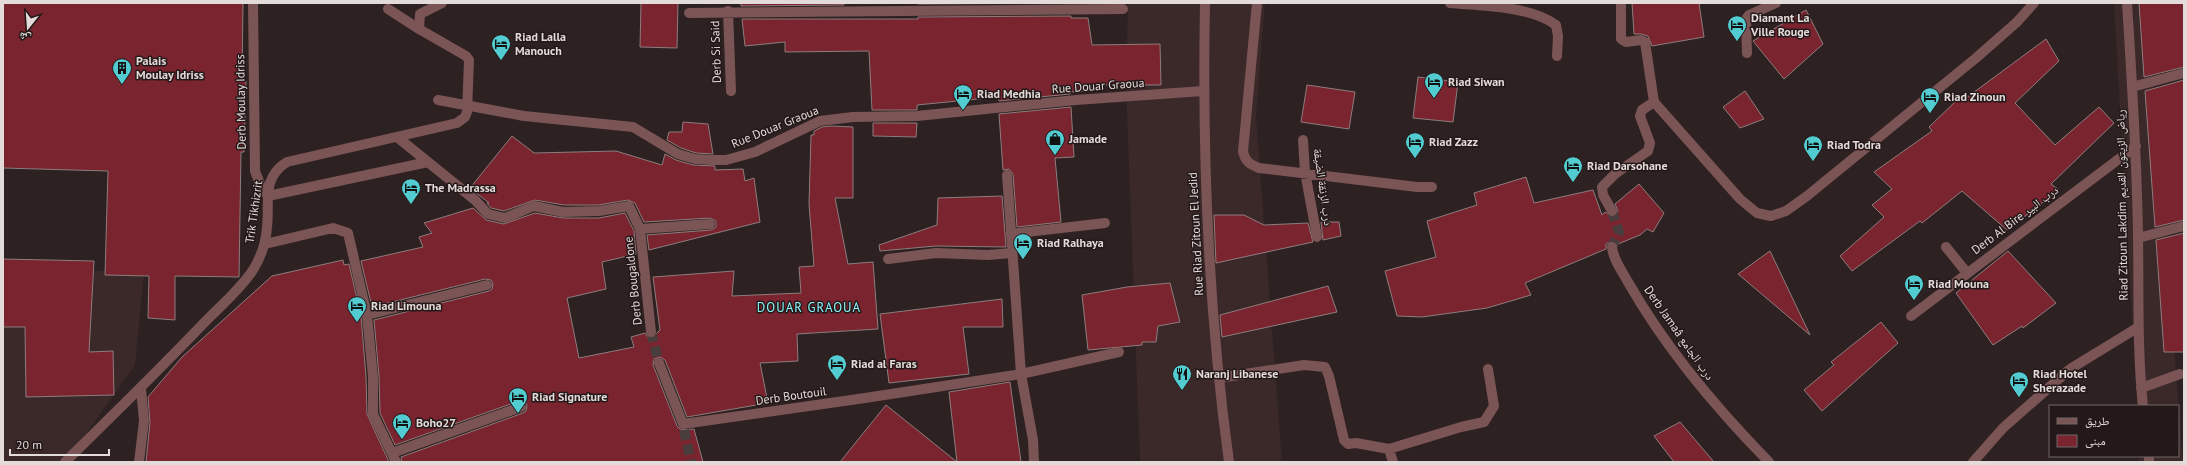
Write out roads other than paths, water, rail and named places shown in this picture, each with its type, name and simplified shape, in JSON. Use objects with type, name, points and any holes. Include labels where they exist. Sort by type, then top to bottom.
[{"type":"street","name":"Derb Moulay Idriss","points":[[252,3],[255,171],[262,189],[268,196]]},
{"type":"street","points":[[419,29],[420,14],[442,3]]},
{"type":"street","name":"Rue Riad Zitoun El Jedid","points":[[1205,3],[1203,91],[1205,204],[1219,378],[1229,462]]},
{"type":"street","points":[[1257,3],[1243,151],[1244,159],[1249,164],[1259,168],[1305,172],[1417,187],[1432,187]]},
{"type":"street","points":[[1450,3],[1528,12],[1544,16],[1556,24],[1558,36],[1557,56]]},
{"type":"street","points":[[1621,3],[1621,38],[1626,42],[1641,40],[1645,42],[1654,102],[1740,199],[1757,213],[1770,216],[1786,212],[1807,196],[1976,58],[2017,22],[2034,3]]},
{"type":"street","points":[[1747,53],[1746,19],[1749,15],[1776,3]]},
{"type":"street","name":"Riad Zitoun Lakdim رياض الزيتون القديم","points":[[2127,3],[2136,146],[2138,328],[2143,405]]},
{"type":"street","points":[[689,12],[849,7],[1123,9]]},
{"type":"street","points":[[388,9],[466,56],[469,60],[468,106]]},
{"type":"street","name":"Derb Si Said","points":[[728,11],[731,91]]},
{"type":"street","points":[[2132,87],[2184,73]]},
{"type":"street","name":"Rue Douar Graoua","points":[[438,100],[524,116],[633,127],[678,154],[694,159],[719,160],[755,152],[820,121],[853,117],[917,116],[1076,100],[1203,91]]},
{"type":"street","points":[[1612,211],[1604,196],[1602,187],[1615,174],[1648,151],[1650,143],[1640,119],[1640,113],[1654,102]]},
{"type":"street","name":"Trik Tikhizrit","points":[[65,462],[141,389],[246,279],[258,261],[265,244],[269,184],[274,173],[287,162],[457,123],[465,117],[468,106]]},
{"type":"street","name":"Derb Bougaldone","points":[[397,137],[475,200],[488,214],[505,218],[534,206],[562,212],[599,211],[629,206],[640,229],[651,332]]},
{"type":"street","name":"درب الزنقة الضيقة","points":[[1303,140],[1305,172],[1317,237]]},
{"type":"street","name":"Derb Al Bire درب البير","points":[[1911,316],[2136,146]]},
{"type":"street","points":[[268,196],[428,162]]},
{"type":"street","points":[[1007,175],[1011,252],[1021,374],[1032,440],[1034,462]]},
{"type":"street","points":[[1010,234],[1105,222]]},
{"type":"street","points":[[640,229],[710,224]]},
{"type":"street","points":[[2138,238],[2184,226]]},
{"type":"street","points":[[265,244],[327,229],[338,228],[344,230],[348,234],[367,315],[373,377],[372,408],[394,458],[521,407]]},
{"type":"street","name":"Derb Jamaâ درب الجامع","points":[[1612,246],[1614,257],[1640,303],[1691,377],[1735,428],[1769,462]]},
{"type":"street","points":[[1946,247],[1967,273]]},
{"type":"street","points":[[888,259],[936,252],[988,255],[1011,252]]},
{"type":"street","points":[[367,315],[488,285]]},
{"type":"street","points":[[1973,462],[2003,428],[2070,369],[2138,328]]},
{"type":"street","name":"Derb Boutouil","points":[[659,362],[684,427],[1021,374],[1119,352]]},
{"type":"street","points":[[1219,378],[1304,365],[1325,367],[1329,376],[1341,435],[1346,442],[1389,449],[1461,427],[1484,422],[1494,406],[1488,369]]},
{"type":"street","points":[[2141,388],[2180,374]]},
{"type":"street","points":[[139,462],[144,421],[141,389]]},
{"type":"street","points":[[1389,449],[1392,462]]},
{"type":"tunnel","points":[[1612,211],[1619,232],[1612,247]]},
{"type":"tunnel","points":[[651,332],[659,363]]},
{"type":"tunnel","points":[[684,430],[691,462]]},
{"type":"place","name":"Diamant La Ville Rouge","points":[[1737,42]]},
{"type":"place","name":"Riad Lalla Manouch","points":[[501,61]]},
{"type":"place","name":"Palais Moulay Idriss","points":[[122,85]]},
{"type":"place","name":"Riad Siwan","points":[[1434,99]]},
{"type":"place","name":"Riad Medhia","points":[[963,111]]},
{"type":"place","name":"Riad Zinoun","points":[[1930,114]]},
{"type":"place","name":"Jamade","points":[[1055,156]]},
{"type":"place","name":"Riad Zazz","points":[[1415,159]]},
{"type":"place","name":"Riad Todra","points":[[1813,162]]},
{"type":"place","name":"Riad Darsohane","points":[[1573,183]]},
{"type":"place","name":"The Madrassa","points":[[411,205]]},
{"type":"place","name":"Riad Ralhaya","points":[[1023,260]]},
{"type":"place","name":"Riad Mouna","points":[[1914,301]]},
{"type":"place","name":"Riad Limouna","points":[[357,323]]},
{"type":"place","name":"Riad al Faras","points":[[837,381]]},
{"type":"place","name":"Naranj Libanese","points":[[1182,391]]},
{"type":"place","name":"Riad Hotel Sherazade","points":[[2019,398]]},
{"type":"place","name":"Riad Signature","points":[[518,414]]},
{"type":"place","name":"Boho27","points":[[402,440]]},
{"type":"district","name":"DOUAR GRAOUA","points":[[809,307]]}]
